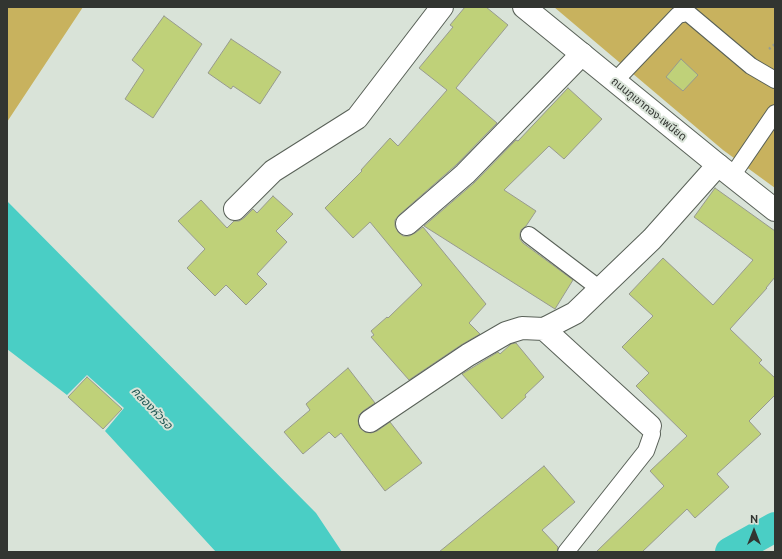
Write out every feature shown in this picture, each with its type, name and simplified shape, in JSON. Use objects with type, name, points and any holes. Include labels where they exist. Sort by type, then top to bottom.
[{"type":"street","points":[[235,209],[274,171],[357,118],[442,7]]},
{"type":"street","name":"ถนนภูเขาทอง-เพนียด","points":[[524,7],[775,210]]},
{"type":"street","points":[[407,224],[465,174],[582,54]]},
{"type":"street","points":[[370,421],[468,355],[506,333],[522,328],[544,329],[575,313],[725,171]]},
{"type":"street","points":[[544,329],[650,426]]},
{"type":"lane","points":[[615,81],[678,15],[688,13],[751,66],[775,80]]},
{"type":"lane","points":[[725,171],[775,113]]},
{"type":"lane","points":[[529,235],[600,289]]},
{"type":"lane","points":[[566,552],[646,451],[652,434],[650,426]]},
{"type":"shaded area","points":[[7,7],[83,7],[7,122]]},
{"type":"shaded area","points":[[554,7],[775,7],[775,188],[723,150]]},
{"type":"water","name":"คลองหัวรอ","points":[[7,201],[316,513],[342,552],[216,552],[105,431],[124,408],[87,375],[67,395],[7,349]]},
{"type":"building","points":[[465,7],[486,7],[508,25],[456,88],[497,123],[456,165],[399,215],[395,220],[395,226],[398,232],[403,236],[409,236],[423,227],[486,304],[469,323],[480,334],[409,380],[371,337],[374,335],[371,331],[387,317],[388,318],[422,285],[370,222],[353,238],[325,208],[362,171],[361,170],[390,138],[398,146],[447,90],[419,68],[453,27],[450,25]]},
{"type":"building","points":[[164,16],[202,44],[153,118],[125,99],[144,70],[132,60]]},
{"type":"building","points":[[231,39],[281,72],[260,104],[233,86],[231,89],[208,73]]},
{"type":"building","points":[[681,59],[698,75],[683,91],[666,77]]},
{"type":"building","points":[[568,88],[602,119],[564,159],[549,146],[504,190],[536,211],[526,226],[521,230],[520,239],[523,243],[573,280],[555,309],[424,226],[474,183],[516,140],[518,141]]},
{"type":"building","points":[[715,188],[775,231],[775,277],[730,329],[762,360],[759,363],[775,378],[775,395],[749,421],[761,434],[717,474],[729,487],[695,518],[687,509],[642,552],[596,552],[664,486],[650,471],[687,436],[636,386],[649,373],[622,347],[653,316],[629,294],[663,258],[713,305],[753,260],[694,217]]},
{"type":"building","points":[[273,196],[293,214],[276,231],[287,242],[257,274],[267,284],[246,305],[226,285],[215,296],[187,268],[205,249],[178,221],[201,200],[227,228],[234,221],[239,221],[244,218],[253,209],[257,213]]},
{"type":"building","points":[[516,343],[544,377],[525,395],[526,397],[502,419],[462,374],[498,352],[500,354],[511,344]]},
{"type":"building","points":[[348,368],[375,403],[359,415],[358,421],[360,428],[365,432],[371,433],[377,431],[390,422],[422,463],[385,491],[341,433],[335,438],[329,432],[303,454],[284,432],[310,410],[306,404]]},
{"type":"building","points":[[87,377],[122,409],[103,429],[68,397]]},
{"type":"building","points":[[544,466],[575,502],[542,530],[558,547],[557,552],[439,552]]},
{"type":"waterway","points":[[730,552],[775,527]]}]
